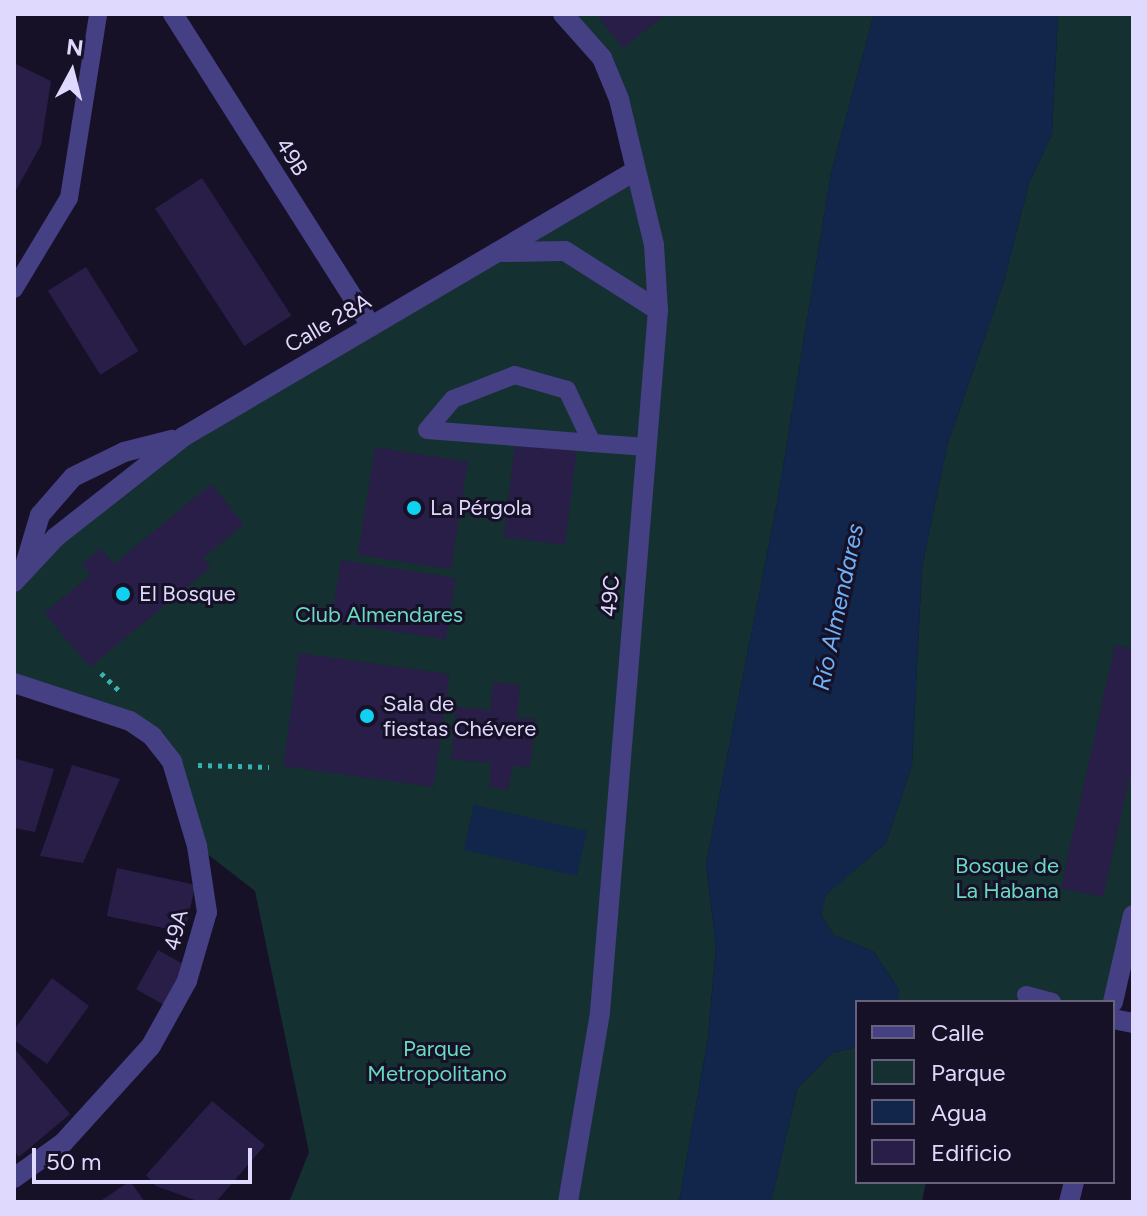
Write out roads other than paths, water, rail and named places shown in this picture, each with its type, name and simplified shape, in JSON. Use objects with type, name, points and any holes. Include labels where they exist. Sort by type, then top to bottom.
[{"type":"street","name":"49B","points":[[173,14],[371,326]]},
{"type":"street","name":"49C","points":[[563,14],[602,58],[619,99],[654,245],[658,310],[600,1013],[568,1202]]},
{"type":"street","name":"Calle 28A","points":[[19,576],[56,537],[183,437],[635,171]]},
{"type":"street","name":"Calle 28A","points":[[498,252],[565,251],[658,310]]},
{"type":"street","name":"Calle 28A","points":[[19,576],[40,515],[73,477],[124,452],[183,437]]},
{"type":"street","name":"49A","points":[[14,683],[130,721],[152,736],[172,762],[197,846],[207,912],[187,981],[151,1046],[63,1143],[14,1178]]},
{"type":"street","points":[[1113,1000],[1133,915]]},
{"type":"lane","points":[[14,289],[69,198],[98,14]]},
{"type":"lane","points":[[592,443],[567,390],[515,375],[453,399],[427,430],[592,443],[647,447]]},
{"type":"lane","points":[[1026,995],[1045,1000]]},
{"type":"water","name":"Río Almendares","points":[[874,14],[1058,14],[1052,134],[1029,183],[1004,281],[947,446],[922,567],[912,765],[886,843],[826,895],[821,916],[834,935],[874,952],[899,990],[897,1000],[855,1000],[855,1047],[832,1053],[797,1089],[771,1202],[679,1202],[708,1038],[716,947],[706,864],[778,498],[831,173]]},
{"type":"water","points":[[474,805],[587,831],[577,876],[464,850]]},
{"type":"place","name":"La Pérgola","points":[[414,508]]},
{"type":"place","name":"El Bosque","points":[[123,594]]},
{"type":"place","name":"Sala de fiestas Chévere","points":[[367,716]]},
{"type":"park label","name":"Club Almendares","points":[[379,615]]},
{"type":"park label","name":"Bosque de La Habana","points":[[1007,878]]},
{"type":"park label","name":"Parque Metropolitano","points":[[437,1060]]}]
